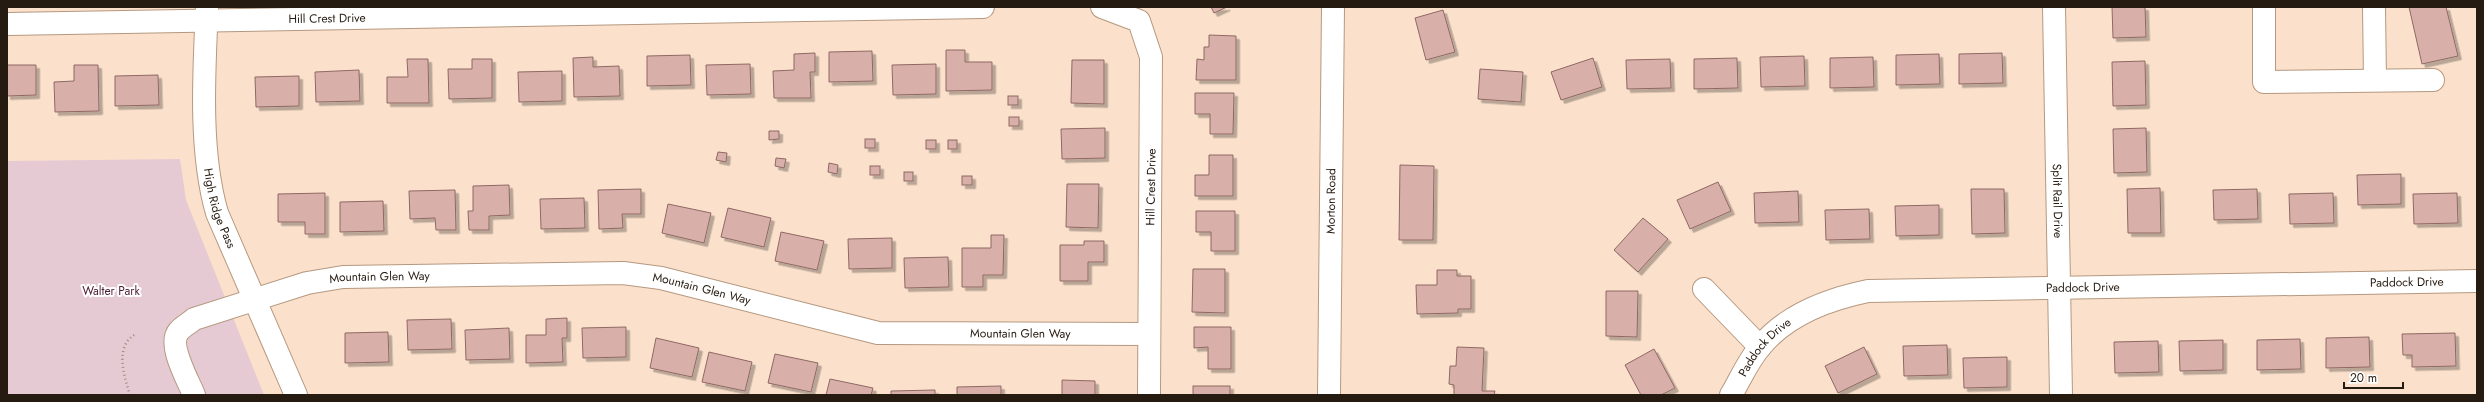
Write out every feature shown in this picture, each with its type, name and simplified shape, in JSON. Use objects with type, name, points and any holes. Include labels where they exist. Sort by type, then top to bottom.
[{"type":"street","name":"Hill Crest Drive","points":[[7,24],[207,14],[983,7]]},
{"type":"street","name":"Hill Crest Drive","points":[[1102,7],[1139,21],[1151,57],[1148,395]]},
{"type":"street","name":"Morton Road","points":[[1329,395],[1333,7]]},
{"type":"street","name":"Split Rail Drive","points":[[2054,7],[2061,395]]},
{"type":"street","points":[[2264,7],[2264,82],[2433,80]]},
{"type":"street","points":[[2374,7],[2375,80]]},
{"type":"street","name":"High Ridge Pass","points":[[207,14],[206,132],[209,186],[217,213],[296,395]]},
{"type":"street","name":"Mountain Glen Way","points":[[194,395],[177,353],[174,341],[179,331],[194,319],[255,301],[307,283],[343,277],[623,273],[661,278],[878,333],[1149,334]]},
{"type":"street","name":"Paddock Drive","points":[[1731,395],[1760,347],[1784,325],[1805,312],[1847,296],[1868,291],[2477,281]]},
{"type":"street","points":[[1704,290],[1760,347]]},
{"type":"path","points":[[130,395],[125,379],[123,353],[127,341],[136,334]]},
{"type":"green space","name":"Walter Park","points":[[180,159],[186,200],[264,395],[7,395],[7,161]]},
{"type":"building","points":[[1211,7],[1227,7],[1214,13]]},
{"type":"building","points":[[2112,7],[2145,7],[2146,37],[2113,38]]},
{"type":"building","points":[[2409,7],[2446,7],[2458,56],[2422,64]]},
{"type":"building","points":[[1443,10],[1455,52],[1426,60],[1415,18]]},
{"type":"building","points":[[1209,35],[1236,36],[1236,80],[1196,80],[1197,59],[1204,60],[1204,47],[1209,47]]},
{"type":"building","points":[[946,50],[965,50],[965,62],[992,62],[992,90],[946,91]]},
{"type":"building","points":[[872,51],[873,81],[829,82],[829,52]]},
{"type":"building","points":[[815,53],[815,72],[810,72],[811,98],[774,98],[773,71],[794,70],[794,54]]},
{"type":"building","points":[[2002,53],[2003,83],[1959,84],[1959,54]]},
{"type":"building","points":[[1939,54],[1940,84],[1896,85],[1896,55]]},
{"type":"building","points":[[690,55],[691,85],[647,86],[647,56]]},
{"type":"building","points":[[1804,56],[1805,86],[1761,87],[1760,57]]},
{"type":"building","points":[[593,57],[593,67],[619,66],[620,96],[574,97],[573,58]]},
{"type":"building","points":[[1873,57],[1874,87],[1830,88],[1830,58]]},
{"type":"building","points":[[1593,58],[1602,87],[1561,100],[1551,72]]},
{"type":"building","points":[[1737,58],[1738,88],[1694,89],[1694,59]]},
{"type":"building","points":[[407,59],[428,59],[429,103],[387,103],[387,77],[408,77]]},
{"type":"building","points":[[472,59],[492,59],[492,98],[449,99],[448,69],[472,69]]},
{"type":"building","points":[[1670,59],[1671,88],[1627,89],[1626,60]]},
{"type":"building","points":[[1072,60],[1104,60],[1104,104],[1071,103]]},
{"type":"building","points":[[2145,61],[2146,105],[2113,106],[2112,62]]},
{"type":"building","points":[[750,64],[751,94],[707,95],[706,65]]},
{"type":"building","points":[[936,64],[936,94],[893,95],[892,65]]},
{"type":"building","points":[[7,65],[36,65],[36,95],[7,96]]},
{"type":"building","points":[[74,65],[98,65],[99,111],[55,112],[54,82],[74,81]]},
{"type":"building","points":[[1480,69],[1523,72],[1521,102],[1478,99]]},
{"type":"building","points":[[359,70],[360,101],[316,102],[315,72]]},
{"type":"building","points":[[562,71],[562,101],[519,102],[518,72]]},
{"type":"building","points":[[158,75],[159,105],[115,106],[115,76]]},
{"type":"building","points":[[299,76],[299,106],[256,107],[255,77]]},
{"type":"building","points":[[1195,93],[1234,93],[1233,134],[1210,134],[1210,114],[1195,114]]},
{"type":"building","points":[[1008,96],[1018,96],[1018,105],[1008,105]]},
{"type":"building","points":[[1009,117],[1019,117],[1019,126],[1009,126]]},
{"type":"building","points":[[1105,128],[1105,158],[1062,159],[1061,129]]},
{"type":"building","points":[[2146,128],[2147,172],[2114,173],[2113,129]]},
{"type":"building","points":[[769,131],[779,131],[779,139],[769,140]]},
{"type":"building","points":[[865,139],[875,139],[875,148],[865,148]]},
{"type":"building","points":[[926,140],[936,140],[936,149],[926,149]]},
{"type":"building","points":[[948,140],[957,140],[957,149],[948,149]]},
{"type":"building","points":[[718,152],[727,153],[726,162],[716,160]]},
{"type":"building","points":[[1209,155],[1233,155],[1233,196],[1195,196],[1195,175],[1209,175]]},
{"type":"building","points":[[776,158],[786,159],[784,168],[775,166]]},
{"type":"building","points":[[829,163],[838,165],[837,174],[828,172]]},
{"type":"building","points":[[1400,165],[1434,166],[1433,240],[1399,240]]},
{"type":"building","points":[[870,166],[880,166],[880,175],[870,175]]},
{"type":"building","points":[[904,172],[913,172],[913,181],[904,181]]},
{"type":"building","points":[[2401,174],[2401,204],[2358,205],[2357,175]]},
{"type":"building","points":[[962,176],[972,176],[972,185],[962,185]]},
{"type":"building","points":[[1718,182],[1731,211],[1690,229],[1677,200]]},
{"type":"building","points":[[1067,184],[1099,184],[1098,228],[1066,227]]},
{"type":"building","points":[[509,185],[510,215],[489,216],[489,230],[469,230],[468,211],[473,211],[473,186]]},
{"type":"building","points":[[2160,188],[2161,233],[2128,233],[2127,189]]},
{"type":"building","points":[[641,189],[641,214],[622,214],[623,228],[599,229],[598,190]]},
{"type":"building","points":[[1971,189],[2004,189],[2005,233],[1972,234]]},
{"type":"building","points":[[2257,189],[2258,219],[2214,220],[2213,190]]},
{"type":"building","points":[[455,190],[456,230],[436,230],[435,218],[410,219],[409,191]]},
{"type":"building","points":[[1798,191],[1799,222],[1755,223],[1754,193]]},
{"type":"building","points":[[325,193],[325,234],[305,234],[305,222],[278,222],[278,194]]},
{"type":"building","points":[[2333,193],[2334,223],[2290,224],[2289,194]]},
{"type":"building","points":[[2457,193],[2458,223],[2414,224],[2413,194]]},
{"type":"building","points":[[584,198],[585,228],[541,229],[540,199]]},
{"type":"building","points":[[383,201],[384,231],[340,232],[340,202]]},
{"type":"building","points":[[668,204],[711,213],[704,243],[662,233]]},
{"type":"building","points":[[1939,205],[1939,235],[1896,236],[1895,206]]},
{"type":"building","points":[[728,208],[771,218],[764,247],[721,237]]},
{"type":"building","points":[[1869,209],[1870,239],[1826,240],[1825,210]]},
{"type":"building","points":[[1196,211],[1235,211],[1235,251],[1211,251],[1211,232],[1196,232]]},
{"type":"building","points":[[1643,218],[1668,239],[1638,272],[1614,250]]},
{"type":"building","points":[[781,232],[824,241],[817,270],[775,261]]},
{"type":"building","points":[[991,235],[1004,235],[1003,275],[983,275],[983,287],[962,287],[962,248],[991,248]]},
{"type":"building","points":[[892,238],[892,268],[849,269],[848,239]]},
{"type":"building","points":[[1084,241],[1104,241],[1104,262],[1088,262],[1088,281],[1060,281],[1060,245],[1084,245]]},
{"type":"building","points":[[948,257],[949,287],[905,288],[904,258]]},
{"type":"building","points":[[1193,269],[1225,269],[1225,313],[1192,312]]},
{"type":"building","points":[[1437,270],[1457,270],[1457,276],[1471,276],[1471,309],[1458,309],[1458,313],[1417,314],[1416,285],[1437,285]]},
{"type":"building","points":[[1606,291],[1638,291],[1637,337],[1606,336]]},
{"type":"building","points":[[567,318],[567,338],[562,338],[563,362],[526,363],[526,335],[546,335],[546,319]]},
{"type":"building","points":[[451,319],[452,349],[408,350],[407,320]]},
{"type":"building","points":[[626,327],[626,357],[583,358],[582,328]]},
{"type":"building","points":[[1194,327],[1231,327],[1231,369],[1208,369],[1208,347],[1194,348]]},
{"type":"building","points":[[509,328],[510,359],[466,360],[465,330]]},
{"type":"building","points":[[388,332],[389,362],[345,363],[345,333]]},
{"type":"building","points":[[2455,333],[2456,366],[2412,367],[2412,355],[2403,355],[2402,334]]},
{"type":"building","points":[[2369,337],[2370,367],[2326,368],[2326,338]]},
{"type":"building","points":[[656,338],[699,348],[692,377],[650,368]]},
{"type":"building","points":[[2300,339],[2301,369],[2257,370],[2257,340]]},
{"type":"building","points":[[2223,340],[2223,370],[2180,371],[2179,341]]},
{"type":"building","points":[[2158,341],[2159,372],[2115,373],[2114,342]]},
{"type":"building","points":[[1947,345],[1948,375],[1904,376],[1903,346]]},
{"type":"building","points":[[1457,347],[1484,348],[1482,391],[1495,391],[1494,395],[1454,395],[1454,385],[1449,384],[1450,366],[1456,366]]},
{"type":"building","points":[[1864,347],[1877,374],[1838,393],[1825,366]]},
{"type":"building","points":[[1654,349],[1675,388],[1661,395],[1641,395],[1625,365]]},
{"type":"building","points":[[709,352],[752,362],[745,391],[702,382]]},
{"type":"building","points":[[775,354],[818,363],[811,392],[768,383]]},
{"type":"building","points":[[2007,357],[2007,387],[1964,388],[1963,358]]},
{"type":"building","points":[[830,379],[873,388],[871,395],[826,395]]},
{"type":"building","points":[[1062,380],[1095,381],[1095,395],[1062,395]]},
{"type":"building","points":[[1001,386],[1001,395],[957,395],[957,387]]},
{"type":"building","points":[[1193,386],[1230,386],[1230,395],[1193,395]]},
{"type":"building","points":[[935,390],[935,395],[891,395],[891,391]]}]
